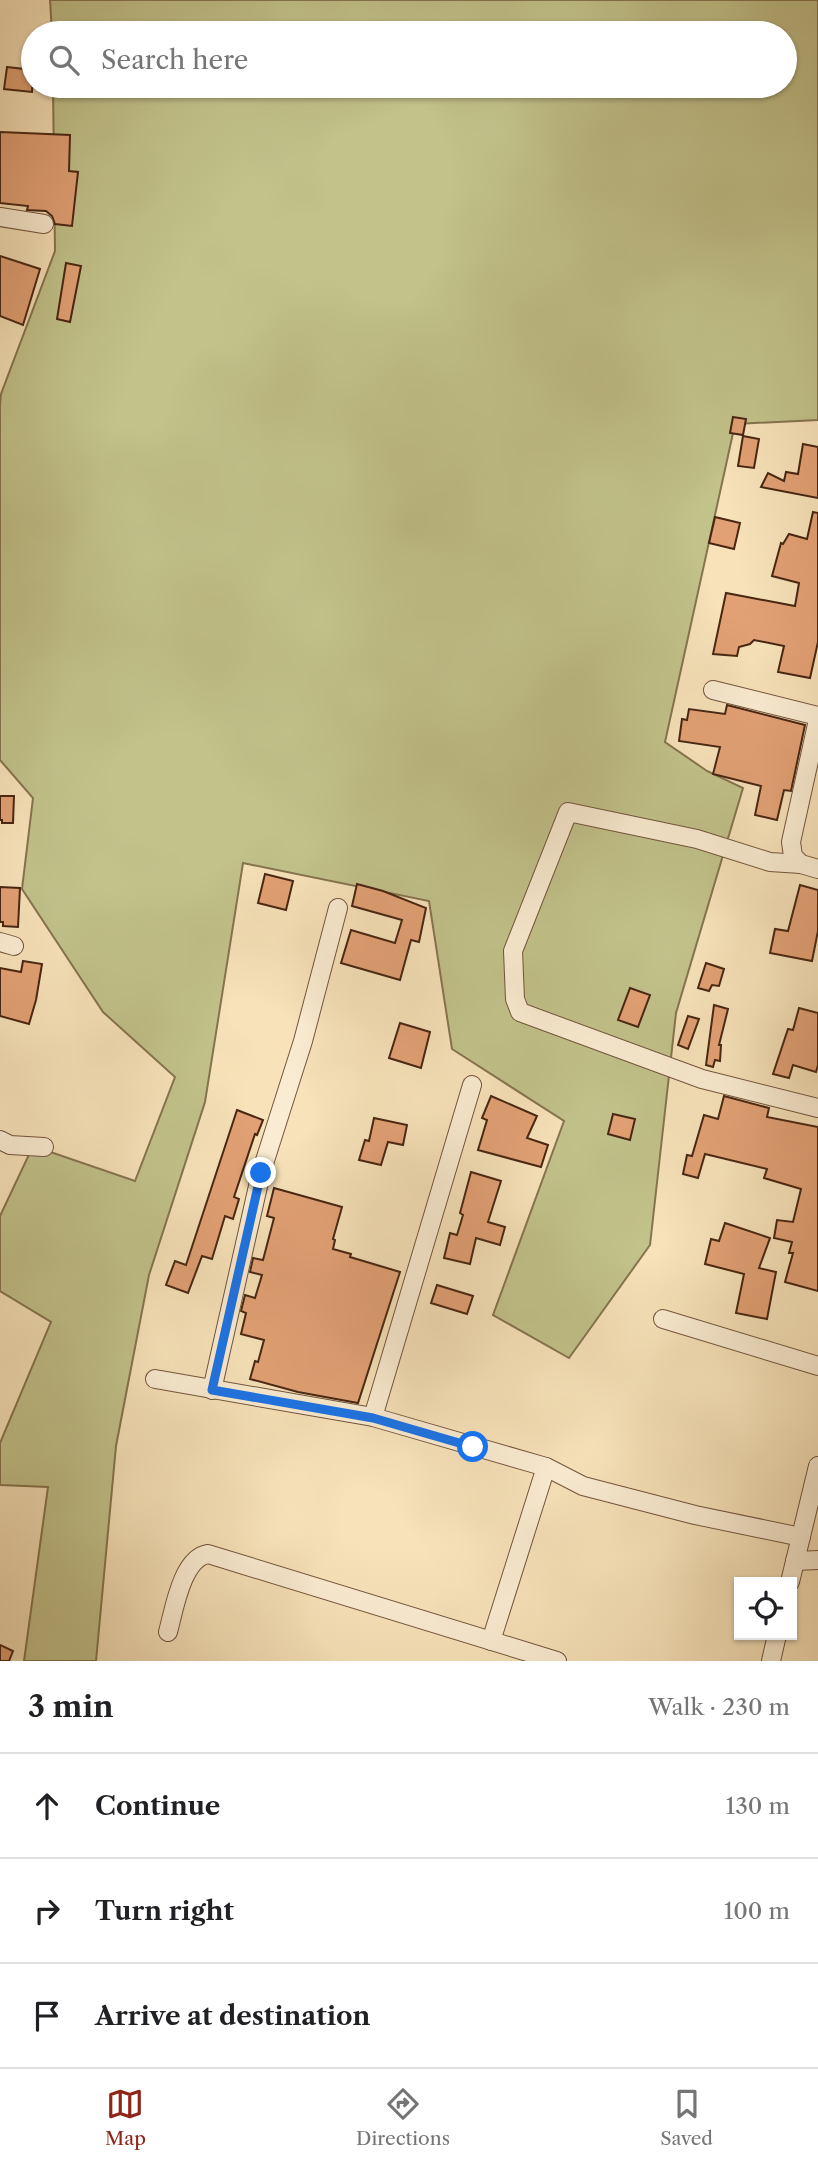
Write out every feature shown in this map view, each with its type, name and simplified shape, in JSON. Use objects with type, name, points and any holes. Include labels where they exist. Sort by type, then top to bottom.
[{"type":"street","points":[[0,217],[44,224]]},
{"type":"street","points":[[713,690],[818,718],[791,842],[793,856],[809,867]]},
{"type":"street","points":[[809,867],[770,862],[697,839],[568,812],[513,951],[514,999],[520,1012],[702,1079],[818,1108]]},
{"type":"street","points":[[212,1390],[261,1173],[303,1041],[338,908]]},
{"type":"street","points":[[373,1418],[472,1085]]},
{"type":"street","points":[[0,1140],[10,1145],[44,1147]]},
{"type":"street","points":[[663,1319],[818,1366]]},
{"type":"street","points":[[156,1379],[373,1418],[546,1467],[583,1486],[695,1515],[801,1537]]},
{"type":"street","points":[[791,1577],[818,1466]]},
{"type":"street","points":[[491,1641],[546,1467]]},
{"type":"street","points":[[168,1632],[189,1566],[199,1556],[208,1554],[557,1661]]},
{"type":"street","points":[[795,1561],[818,1560]]},
{"type":"street","points":[[771,1661],[776,1640]]},
{"type":"green space","points":[[50,0],[818,0],[818,420],[735,424],[665,742],[707,771],[743,788],[676,1013],[650,1245],[569,1358],[493,1315],[564,1121],[452,1049],[429,901],[243,863],[205,1102],[149,1275],[116,1446],[96,1661],[24,1661],[48,1487],[0,1485],[0,1443],[51,1322],[0,1291],[0,1216],[33,1146],[135,1181],[175,1077],[103,1012],[22,889],[33,798],[0,760],[0,405],[1,394],[55,251],[53,98],[797,98],[797,21],[51,21]]},
{"type":"building","points":[[7,67],[21,69],[21,91],[4,89]]},
{"type":"building","points":[[0,132],[70,135],[69,171],[78,172],[72,226],[55,224],[46,211],[27,210],[28,206],[0,203]]},
{"type":"building","points":[[0,256],[40,269],[23,325],[0,316]]},
{"type":"building","points":[[66,263],[81,266],[70,322],[57,319]]},
{"type":"building","points":[[733,417],[746,419],[743,435],[730,433]]},
{"type":"building","points":[[743,436],[759,439],[754,468],[738,466]]},
{"type":"building","points":[[803,444],[818,447],[818,498],[761,487],[768,473],[784,481],[786,472],[798,474]]},
{"type":"building","points":[[813,512],[818,513],[818,642],[810,678],[778,672],[784,646],[754,640],[739,647],[737,656],[713,654],[726,593],[795,606],[799,583],[772,576],[781,543],[783,544],[789,534],[807,539]]},
{"type":"building","points":[[715,517],[740,523],[734,549],[709,543]]},
{"type":"building","points":[[727,705],[805,725],[791,791],[784,790],[777,820],[755,815],[761,786],[713,774],[720,747],[679,741],[682,719],[687,720],[689,709],[725,714]]},
{"type":"building","points":[[0,796],[14,796],[13,823],[2,823],[0,820]]},
{"type":"building","points":[[265,874],[293,881],[286,910],[258,903]]},
{"type":"building","points":[[357,884],[426,908],[419,942],[411,940],[400,980],[341,963],[351,930],[395,943],[402,920],[352,906]]},
{"type":"building","points":[[800,885],[818,890],[818,931],[812,961],[770,953],[775,929],[788,931]]},
{"type":"building","points":[[0,887],[20,888],[18,927],[3,926],[3,922],[0,922]]},
{"type":"building","points":[[23,961],[42,964],[29,1024],[0,1016],[0,968],[21,972]]},
{"type":"building","points":[[706,963],[724,969],[719,986],[712,985],[709,991],[698,988]]},
{"type":"building","points":[[630,988],[650,995],[638,1027],[618,1020]]},
{"type":"building","points":[[714,1005],[728,1009],[719,1045],[720,1061],[715,1060],[713,1067],[706,1065]]},
{"type":"building","points":[[799,1008],[818,1013],[816,1072],[793,1065],[789,1078],[773,1074],[788,1029],[793,1030]]},
{"type":"building","points":[[688,1016],[699,1019],[688,1049],[678,1045]]},
{"type":"building","points":[[400,1023],[430,1032],[421,1068],[389,1058]]},
{"type":"building","points":[[491,1096],[537,1116],[527,1138],[548,1145],[541,1167],[478,1150],[487,1120],[482,1118]]},
{"type":"building","points":[[724,1096],[769,1108],[767,1117],[818,1127],[818,1291],[785,1282],[793,1253],[789,1253],[792,1242],[774,1238],[777,1220],[793,1222],[801,1189],[764,1178],[767,1169],[705,1154],[698,1178],[683,1174],[687,1155],[692,1156],[704,1115],[718,1119]]},
{"type":"building","points":[[237,1110],[263,1120],[257,1135],[255,1134],[234,1197],[239,1199],[233,1219],[225,1216],[212,1259],[202,1256],[188,1293],[166,1285],[175,1261],[186,1265]]},
{"type":"building","points":[[613,1114],[635,1119],[630,1140],[608,1134]]},
{"type":"building","points":[[374,1118],[407,1125],[403,1145],[388,1142],[381,1165],[359,1160],[365,1140],[369,1141]]},
{"type":"building","points":[[471,1172],[501,1181],[488,1222],[505,1227],[500,1245],[476,1238],[470,1264],[444,1258],[450,1233],[457,1235]]},
{"type":"building","points":[[274,1188],[342,1207],[333,1249],[400,1272],[358,1403],[298,1392],[250,1379],[264,1340],[241,1334],[246,1313],[241,1311],[245,1295],[255,1298],[262,1275],[250,1272],[253,1258],[263,1260],[274,1218],[267,1216]]},
{"type":"building","points":[[725,1223],[770,1238],[759,1268],[776,1272],[767,1319],[736,1313],[744,1274],[705,1264],[711,1239],[719,1241]]},
{"type":"building","points":[[437,1285],[473,1296],[467,1314],[431,1303]]},
{"type":"building","points":[[0,1645],[13,1651],[9,1661],[0,1661]]},
{"type":"route","points":[[261,1173],[212,1390],[373,1418],[473,1447]]}]
